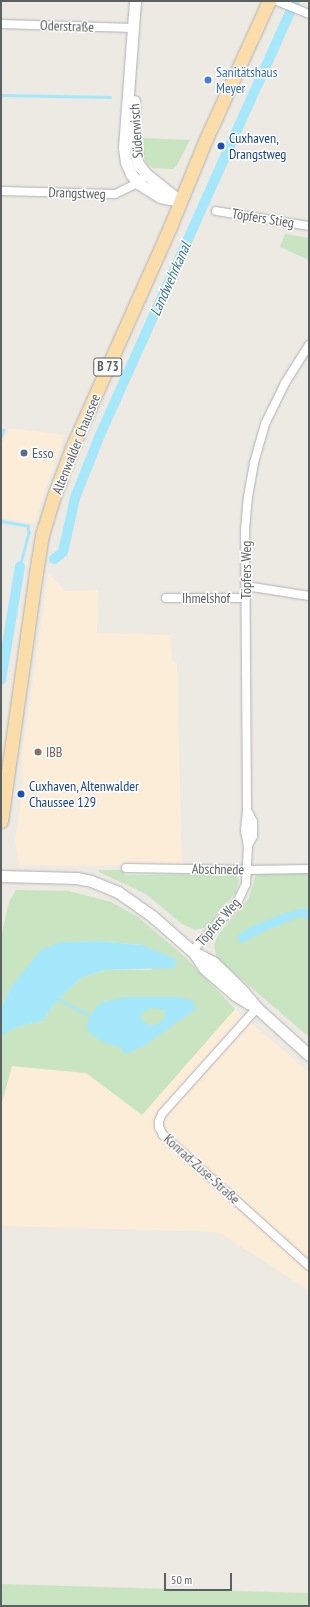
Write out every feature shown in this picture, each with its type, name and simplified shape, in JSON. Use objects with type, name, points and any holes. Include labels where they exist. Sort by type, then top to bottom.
[{"type":"main road","name":"Altenwalder Chaussee","points":[[1,822],[32,603],[46,522],[54,496],[73,445],[130,319],[206,139],[269,1]]},
{"type":"street","name":"Süderwisch","points":[[135,1],[135,153],[138,164],[146,174],[180,201]]},
{"type":"street","points":[[277,1],[309,14]]},
{"type":"street","name":"Oderstraße","points":[[1,24],[134,28]]},
{"type":"street","name":"Süderwisch","points":[[134,28],[124,148],[130,174],[138,183],[160,197],[180,201]]},
{"type":"street","name":"Drangstweg","points":[[1,190],[110,194],[121,192],[138,183],[146,174]]},
{"type":"street","name":"Töpfers Stieg","points":[[216,211],[309,226]]},
{"type":"street","name":"Töpfers Weg","points":[[192,951],[237,903],[246,884],[248,870],[248,846],[253,836],[253,822],[248,810],[245,530],[248,497],[254,463],[265,424],[285,383],[309,345]]},
{"type":"street","points":[[246,586],[309,596]]},
{"type":"street","name":"Ihmelshof","points":[[166,598],[246,598]]},
{"type":"street","name":"Abschnede","points":[[126,868],[248,870],[309,869]]},
{"type":"street","points":[[1,876],[61,876],[91,881],[118,892],[136,904],[192,951],[213,962],[241,989],[257,1008],[309,1055]]},
{"type":"street","name":"Konrad-Zuse-Straße","points":[[257,1008],[162,1114],[159,1121],[159,1127],[163,1135],[309,1266]]},
{"type":"shaded area","points":[[9,428],[65,435],[43,496],[35,524],[1,518],[1,446]]},
{"type":"shaded area","points":[[48,574],[62,587],[63,591],[98,590],[97,633],[170,635],[172,660],[177,663],[182,865],[19,865],[15,840],[23,785],[22,755]]},
{"type":"shaded area","points":[[235,1009],[309,1072],[309,1290],[218,1232],[1,1226],[1,1106],[12,1066],[86,1073],[142,1115]]},
{"type":"green space","points":[[142,138],[190,140],[177,165],[173,169],[153,168],[147,164],[142,151]]},
{"type":"green space","points":[[285,234],[309,238],[309,260],[280,247]]},
{"type":"green space","points":[[99,870],[124,870],[125,875],[232,874],[237,876],[239,880],[236,892],[208,927],[195,930],[182,924],[146,894],[99,872]]},
{"type":"green space","points":[[309,872],[309,1037],[219,960],[216,955],[214,944],[219,934],[249,898],[256,874]]},
{"type":"green space","points":[[16,890],[69,891],[111,902],[138,917],[184,956],[235,1009],[142,1115],[86,1073],[12,1066],[1,1106],[1,1035],[20,1026],[43,1021],[55,1003],[81,978],[105,970],[152,970],[143,945],[95,941],[62,942],[11,987],[1,1009],[1,937],[9,902]]},
{"type":"green space","points":[[1,1584],[309,1593],[309,1606],[1,1606]]},
{"type":"water","points":[[301,909],[309,909],[309,922],[302,916],[265,931],[240,944],[237,936],[245,930],[282,914]]},
{"type":"water","points":[[95,941],[143,945],[177,960],[174,968],[105,970],[81,978],[55,1003],[43,1021],[20,1026],[2,1035],[1,1037],[1,1009],[11,987],[42,949],[62,942]]},
{"type":"water","points":[[125,997],[177,997],[193,1001],[196,1009],[144,1046],[125,1054],[121,1048],[101,1041],[87,1030],[88,1020],[100,1003]],"holes":[[[150,1008],[165,1010],[165,1017],[159,1024],[150,1026],[141,1020],[142,1013]]]},
{"type":"waterway","name":"Landwehrkanal","points":[[54,559],[63,552],[75,498],[100,435],[295,1]]},
{"type":"waterway","points":[[1,95],[110,97]]},
{"type":"waterway","points":[[1,430],[4,430],[1,437]]},
{"type":"waterway","points":[[1,521],[28,526],[29,533],[20,567]]},
{"type":"waterway","name":"Landwehrkanal","points":[[1,680],[20,567]]},
{"type":"waterway","points":[[58,999],[91,1016]]},
{"type":"place","name":"Sanitätshaus Meyer","points":[[208,80]]},
{"type":"place","name":"Cuxhaven, Drangstweg","points":[[221,146]]},
{"type":"place","name":"Esso","points":[[24,453]]},
{"type":"place","name":"IBB","points":[[38,752]]},
{"type":"place","name":"Cuxhaven, Altenwalder Chaussee 129","points":[[21,794]]}]
